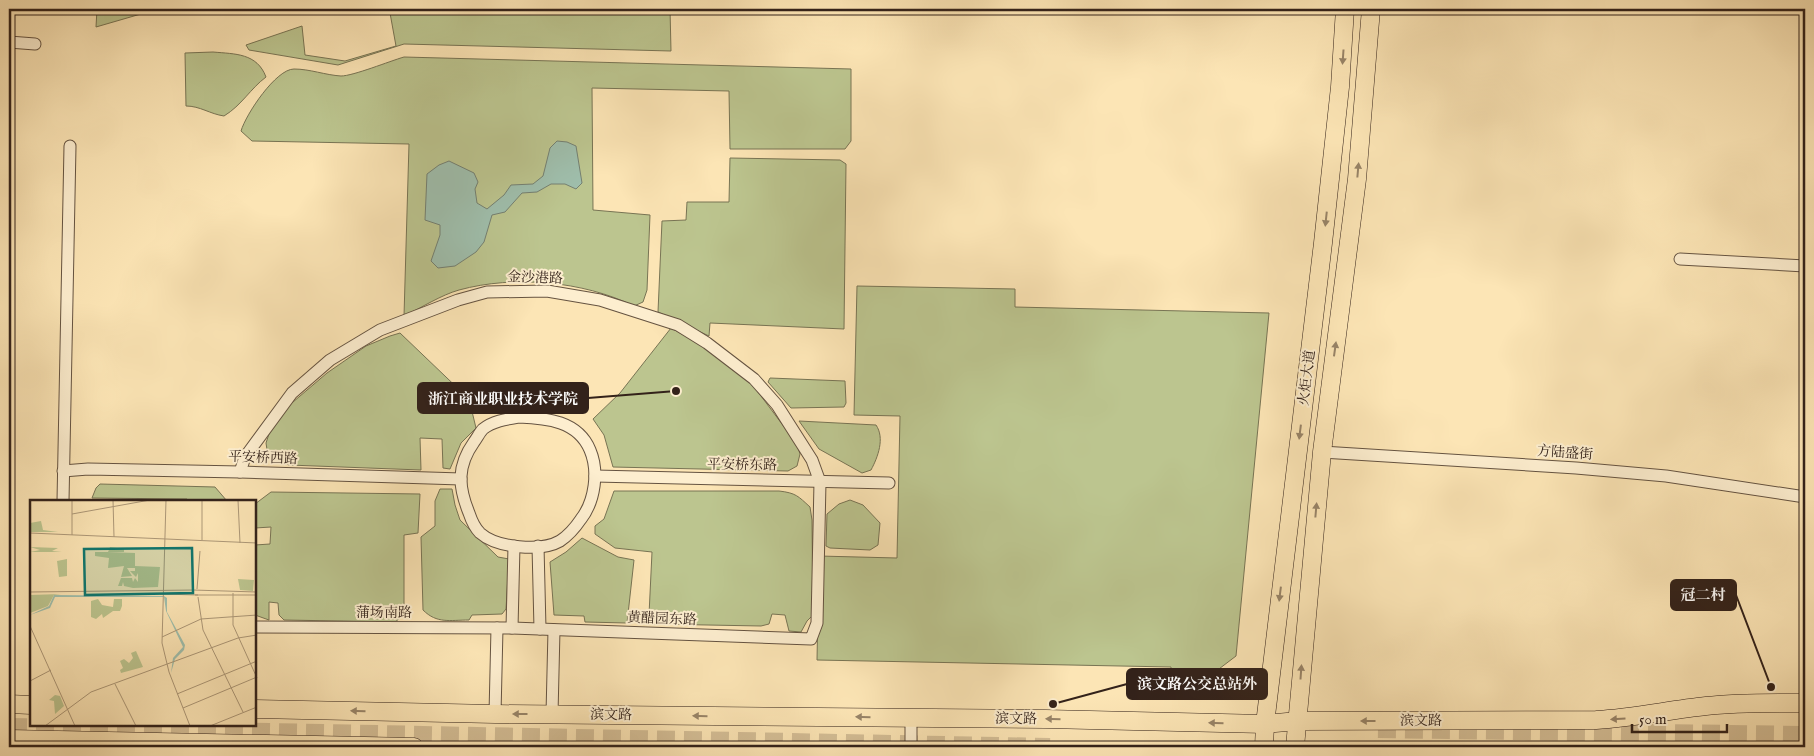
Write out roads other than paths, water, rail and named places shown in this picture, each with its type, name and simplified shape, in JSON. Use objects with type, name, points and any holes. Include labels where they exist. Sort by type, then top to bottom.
[{"type":"main road","name":"火炬大道","points":[[1264,747],[1265,724],[1323,244],[1340,87],[1346,9]]},
{"type":"main road","name":"火炬大道","points":[[1295,747],[1322,452],[1358,178],[1371,9]]},
{"type":"main road","name":"滨文路","points":[[256,709],[1265,724],[1298,721],[1596,720],[1627,718],[1725,704],[1752,702],[1805,703]]},
{"type":"main road","points":[[9,704],[30,704]]},
{"type":"main road","points":[[9,740],[414,747]]},
{"type":"street","points":[[9,42],[35,44]]},
{"type":"street","points":[[63,500],[70,146]]},
{"type":"street","points":[[1680,259],[1805,266]]},
{"type":"street","name":"金沙港路","points":[[240,472],[245,457],[292,393],[330,360],[380,330],[458,300],[487,292],[547,291],[600,300],[678,325],[707,343],[754,378],[777,405],[812,460],[820,482]]},
{"type":"street","points":[[519,417],[548,419],[572,430],[585,440],[592,454],[595,476],[584,516],[574,529],[559,542],[538,546],[501,544],[480,533],[464,503],[460,489],[461,479],[463,460],[483,430],[501,420],[519,417]]},
{"type":"street","name":"方陆盛街","points":[[1322,452],[1666,476],[1805,497]]},
{"type":"street","name":"平安桥西路","points":[[63,471],[240,472],[461,479]]},
{"type":"street","name":"平安桥东路","points":[[595,476],[889,484]]},
{"type":"street","name":"黄醋园东路","points":[[512,628],[811,639],[817,623],[820,482]]},
{"type":"street","points":[[512,628],[514,546]]},
{"type":"street","points":[[538,546],[540,629]]},
{"type":"street","name":"蒲场南路","points":[[256,627],[512,628]]},
{"type":"street","points":[[495,714],[497,628]]},
{"type":"street","points":[[552,714],[554,630]]},
{"type":"street","points":[[911,718],[911,747]]},
{"type":"tunnel","points":[[9,727],[1050,747]]},
{"type":"tunnel","points":[[1378,729],[1805,735]]},
{"type":"place","name":"浙江商业职业技术学院","points":[[676,391]]},
{"type":"place","name":"冠二村","points":[[1771,687]]},
{"type":"place","name":"滨文路公交总站外","points":[[1053,704]]}]
